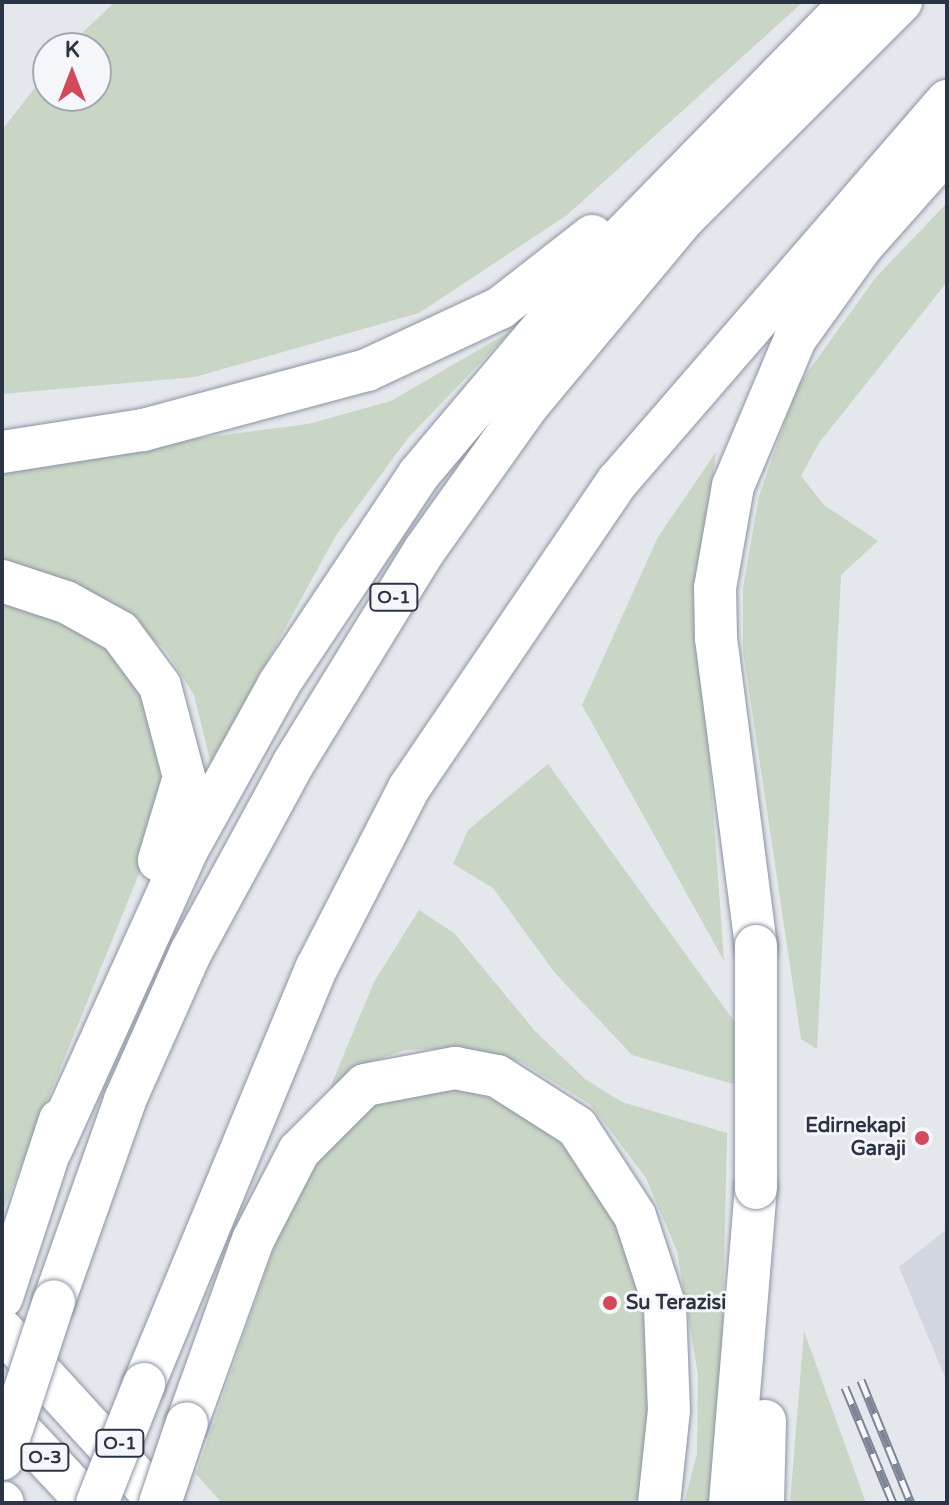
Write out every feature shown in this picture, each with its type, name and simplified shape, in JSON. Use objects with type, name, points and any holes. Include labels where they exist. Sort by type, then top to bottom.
[{"type":"highway","points":[[2,452],[81,443],[367,370],[500,308],[574,253],[750,85],[852,2]]},
{"type":"highway","points":[[52,1148],[193,839],[279,684],[419,474],[595,265],[852,2]]},
{"type":"highway","name":"O-1","points":[[2,1459],[125,1100],[191,952],[300,751],[424,551],[529,404],[685,217],[901,2]]},
{"type":"highway","name":"O-1","points":[[97,1503],[317,967],[409,788],[618,481],[947,101]]},
{"type":"highway","points":[[763,1503],[756,1188],[756,946],[716,638],[715,588],[733,486],[795,339],[861,247],[947,150]]},
{"type":"highway","points":[[2,428],[239,405]]},
{"type":"highway","points":[[2,581],[66,602],[120,632],[160,686],[181,749],[184,777],[168,838],[85,1037],[8,1281]]},
{"type":"highway","points":[[2,1330],[160,1503],[253,1240],[299,1151],[365,1085],[455,1068],[525,1089],[577,1127],[635,1216],[665,1307],[669,1410],[659,1503]]},
{"type":"highway","points":[[730,1503],[756,1188]]},
{"type":"highway","name":"O-3","points":[[2,1411],[88,1503]]},
{"type":"shaded area","points":[[947,1229],[947,1382],[899,1267]]},
{"type":"green space","points":[[115,2],[803,2],[567,215],[419,313],[195,377],[2,394],[2,130],[32,92],[32,112],[112,112],[112,32],[83,32]]},
{"type":"green space","points":[[947,203],[947,282],[819,443],[801,476],[824,505],[878,541],[841,575],[817,1049],[801,1039],[743,650],[743,588],[759,496],[797,387],[876,277]]},
{"type":"green space","points":[[511,331],[408,438],[335,537],[211,764],[194,695],[165,649],[100,598],[2,561],[2,464],[308,424],[391,401]]},
{"type":"green space","points":[[716,452],[698,597],[724,961],[582,705],[658,537]]},
{"type":"green space","points":[[2,601],[88,630],[126,662],[162,736],[163,814],[2,1213]]},
{"type":"green space","points":[[548,764],[742,1032],[737,1085],[632,1055],[555,973],[493,888],[453,864],[468,830]]},
{"type":"green space","points":[[419,910],[454,933],[535,1031],[585,1079],[622,1102],[727,1133],[720,1464],[713,1503],[684,1503],[697,1454],[698,1375],[677,1251],[646,1178],[591,1105],[521,1062],[460,1048],[406,1050],[363,1064],[330,1088],[374,982]]},
{"type":"green space","points":[[445,1084],[498,1101],[551,1132],[592,1178],[623,1235],[651,1312],[655,1385],[639,1503],[222,1503],[196,1474],[300,1172],[385,1092]]},
{"type":"green space","points":[[804,1331],[866,1503],[790,1503]]},
{"type":"railway","points":[[861,1380],[911,1503]]},
{"type":"railway","points":[[845,1387],[893,1503]]},
{"type":"place","name":"Edirnekapi Garaji","points":[[922,1138]]},
{"type":"place","name":"Su Terazisi","points":[[610,1303]]}]
